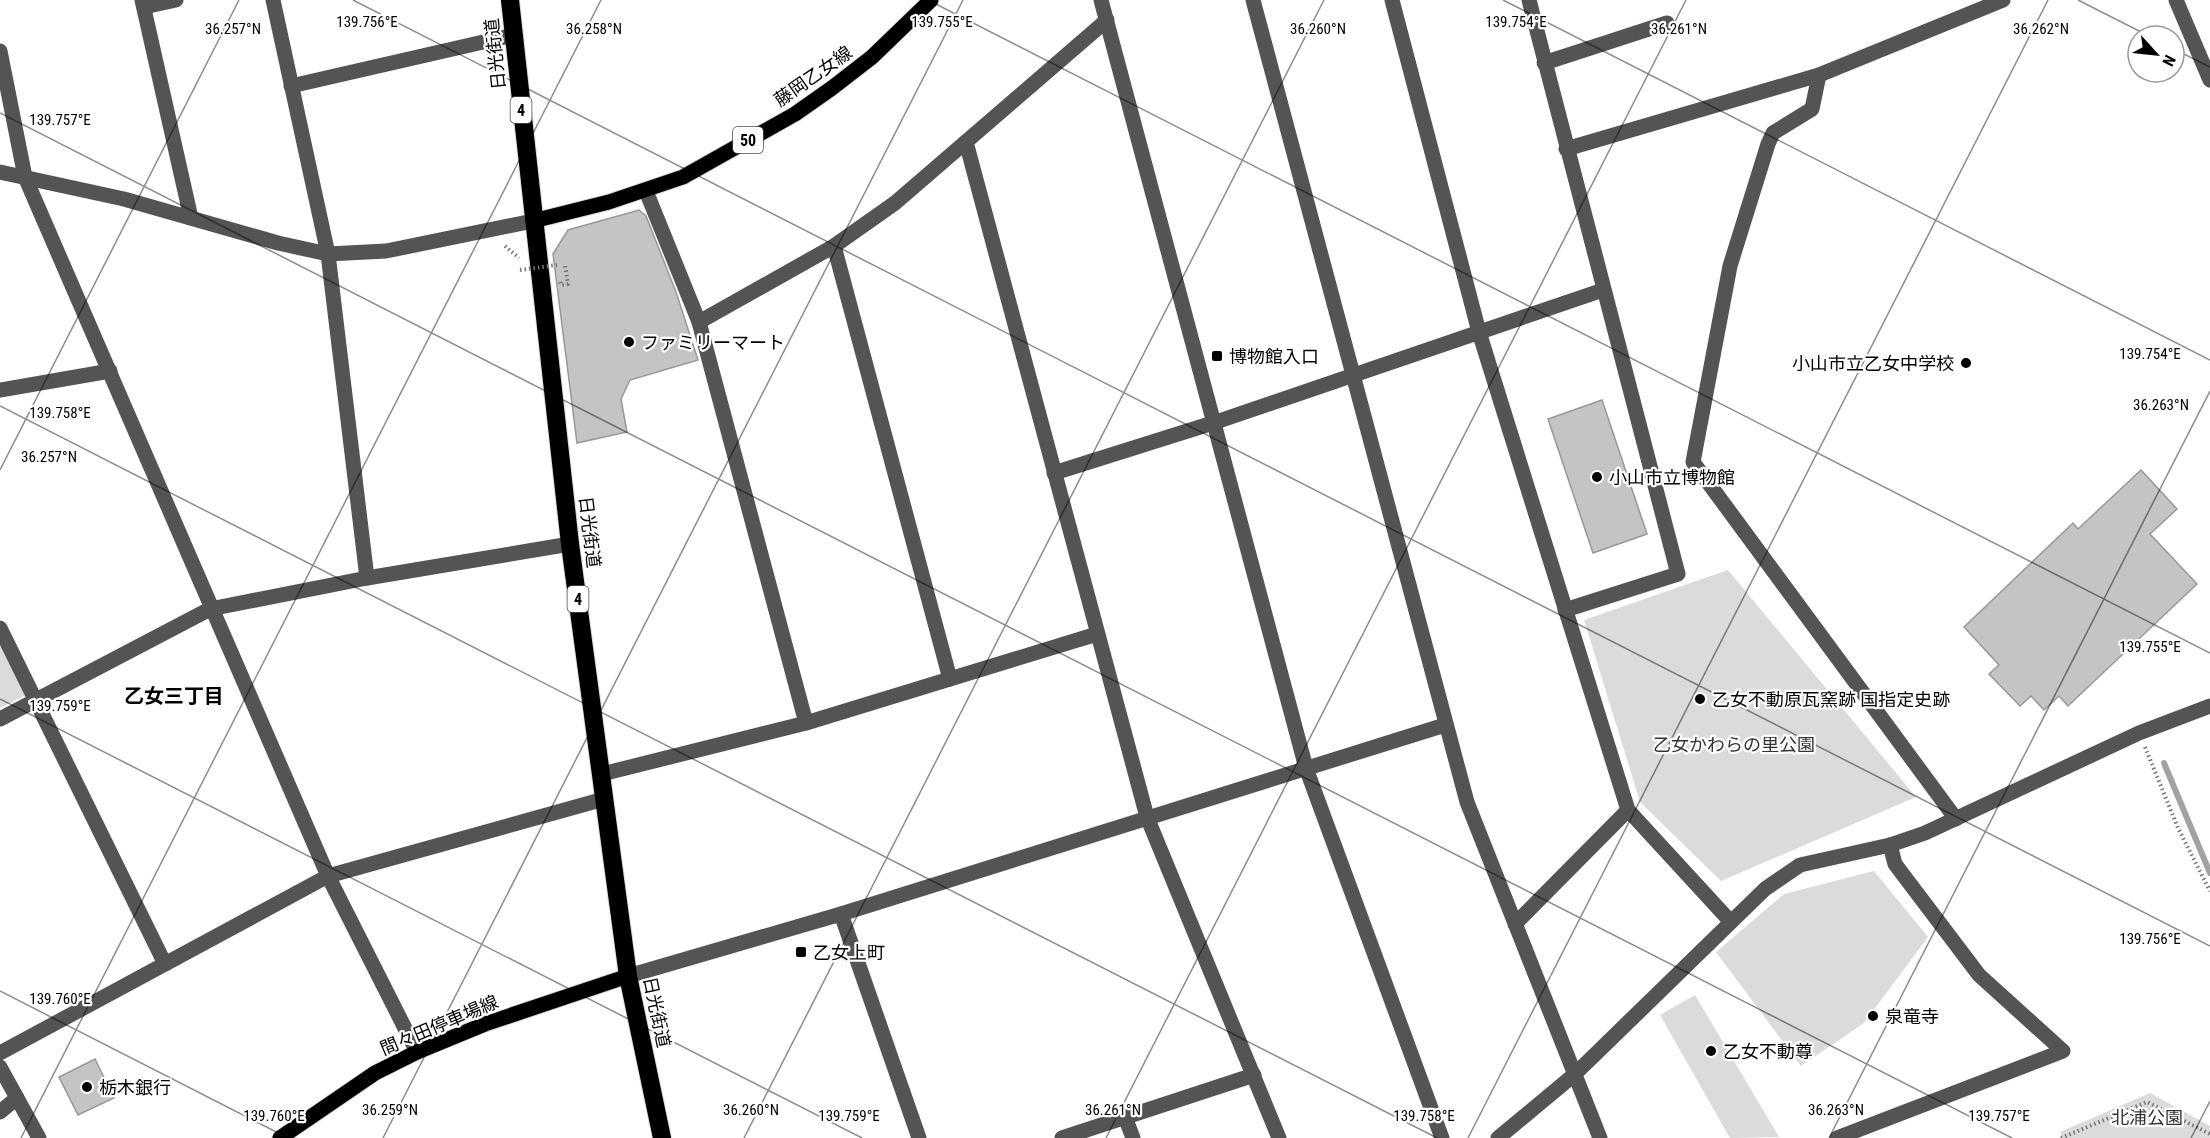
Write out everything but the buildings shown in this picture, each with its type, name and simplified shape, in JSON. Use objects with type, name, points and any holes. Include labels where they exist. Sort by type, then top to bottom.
[{"type":"highway","name":"日光街道","points":[[510,0],[570,544],[604,799],[628,976],[662,1138]]},
{"type":"main road","name":"藤岡乙女線","points":[[533,221],[646,191],[683,177],[795,114],[872,57],[931,0]]},
{"type":"main road","name":"間々田停車場線","points":[[280,1138],[375,1073],[417,1052],[485,1024],[628,976]]},
{"type":"street","points":[[176,0],[143,4],[191,218]]},
{"type":"street","points":[[273,0],[328,254],[367,578]]},
{"type":"street","points":[[1101,0],[1216,422],[1306,768],[1442,1138]]},
{"type":"street","points":[[1253,0],[1467,802],[1600,1138]]},
{"type":"street","points":[[1392,0],[1479,332],[1628,810],[1730,921]]},
{"type":"street","points":[[1529,0],[1678,574],[1565,610]]},
{"type":"street","points":[[1566,149],[1819,75],[2003,0]]},
{"type":"street","points":[[2176,0],[2210,80]]},
{"type":"street","points":[[699,322],[834,246],[895,204],[1107,20]]},
{"type":"street","points":[[1544,63],[1667,23]]},
{"type":"street","points":[[291,86],[514,35]]},
{"type":"street","points":[[0,51],[26,177],[210,609],[328,876],[417,1052]]},
{"type":"street","points":[[1819,75],[1812,109],[1773,133],[1768,144],[1730,266],[1693,462],[1956,819]]},
{"type":"street","points":[[966,142],[1147,817],[1279,1138]]},
{"type":"street","points":[[0,172],[328,254],[386,251],[533,221]]},
{"type":"street","points":[[646,191],[699,322],[806,723]]},
{"type":"street","points":[[834,246],[950,679]]},
{"type":"street","points":[[1054,473],[1216,422],[1603,290]]},
{"type":"street","points":[[0,390],[110,371]]},
{"type":"street","points":[[0,719],[210,609],[367,578],[570,544]]},
{"type":"street","points":[[0,628],[165,964]]},
{"type":"street","points":[[602,774],[806,723],[1097,634]]},
{"type":"street","points":[[1498,1138],[1575,1074],[1765,889],[1800,865],[1890,845],[1956,819],[2139,733],[2210,706]]},
{"type":"street","points":[[628,976],[841,914],[1445,725]]},
{"type":"street","points":[[0,1053],[328,876],[604,799]]},
{"type":"street","points":[[1515,924],[1628,810]]},
{"type":"street","points":[[1837,1138],[2063,1051],[1979,975],[1895,864],[1890,845]]},
{"type":"street","points":[[841,914],[919,1138]]},
{"type":"street","points":[[0,1067],[39,1138]]},
{"type":"street","points":[[1062,1138],[1254,1075]]},
{"type":"street","points":[[0,1112],[17,1098]]},
{"type":"street","points":[[1125,1117],[1133,1138]]},
{"type":"path","points":[[506,246],[519,256],[520,270],[557,265],[561,285],[568,284],[565,265]]},
{"type":"path","points":[[2139,733],[2178,828],[2210,891]]},
{"type":"path","points":[[2061,1138],[2147,1102],[2210,1134]]},
{"type":"green space","name":"乙女かわらの里公園","points":[[1728,570],[1916,797],[1721,881],[1640,802],[1584,620]]},
{"type":"green space","points":[[0,644],[26,695],[0,708]]},
{"type":"green space","points":[[1874,871],[1928,937],[1864,1023],[1801,1066],[1716,952],[1784,894]]},
{"type":"green space","points":[[1695,995],[1779,1137],[1730,1138],[1660,1015]]},
{"type":"green space","name":"北浦公園","points":[[2150,1093],[2210,1126],[2210,1138],[2062,1138],[2060,1132]]},
{"type":"waterway","points":[[2164,763],[2210,873]]},
{"type":"place","name":"ファミリーマート","points":[[629,342]]},
{"type":"place","name":"博物館入口","points":[[1217,356]]},
{"type":"place","name":"小山市立乙女中学校","points":[[1966,363]]},
{"type":"place","name":"小山市立博物館","points":[[1597,477]]},
{"type":"place","name":"乙女不動原瓦窯跡 国指定史跡","points":[[1700,699]]},
{"type":"place","name":"乙女上町","points":[[801,952]]},
{"type":"place","name":"泉竜寺","points":[[1873,1016]]},
{"type":"place","name":"乙女不動尊","points":[[1711,1051]]},
{"type":"place","name":"栃木銀行","points":[[87,1087]]},
{"type":"district","name":"乙女三丁目","points":[[174,696]]}]
